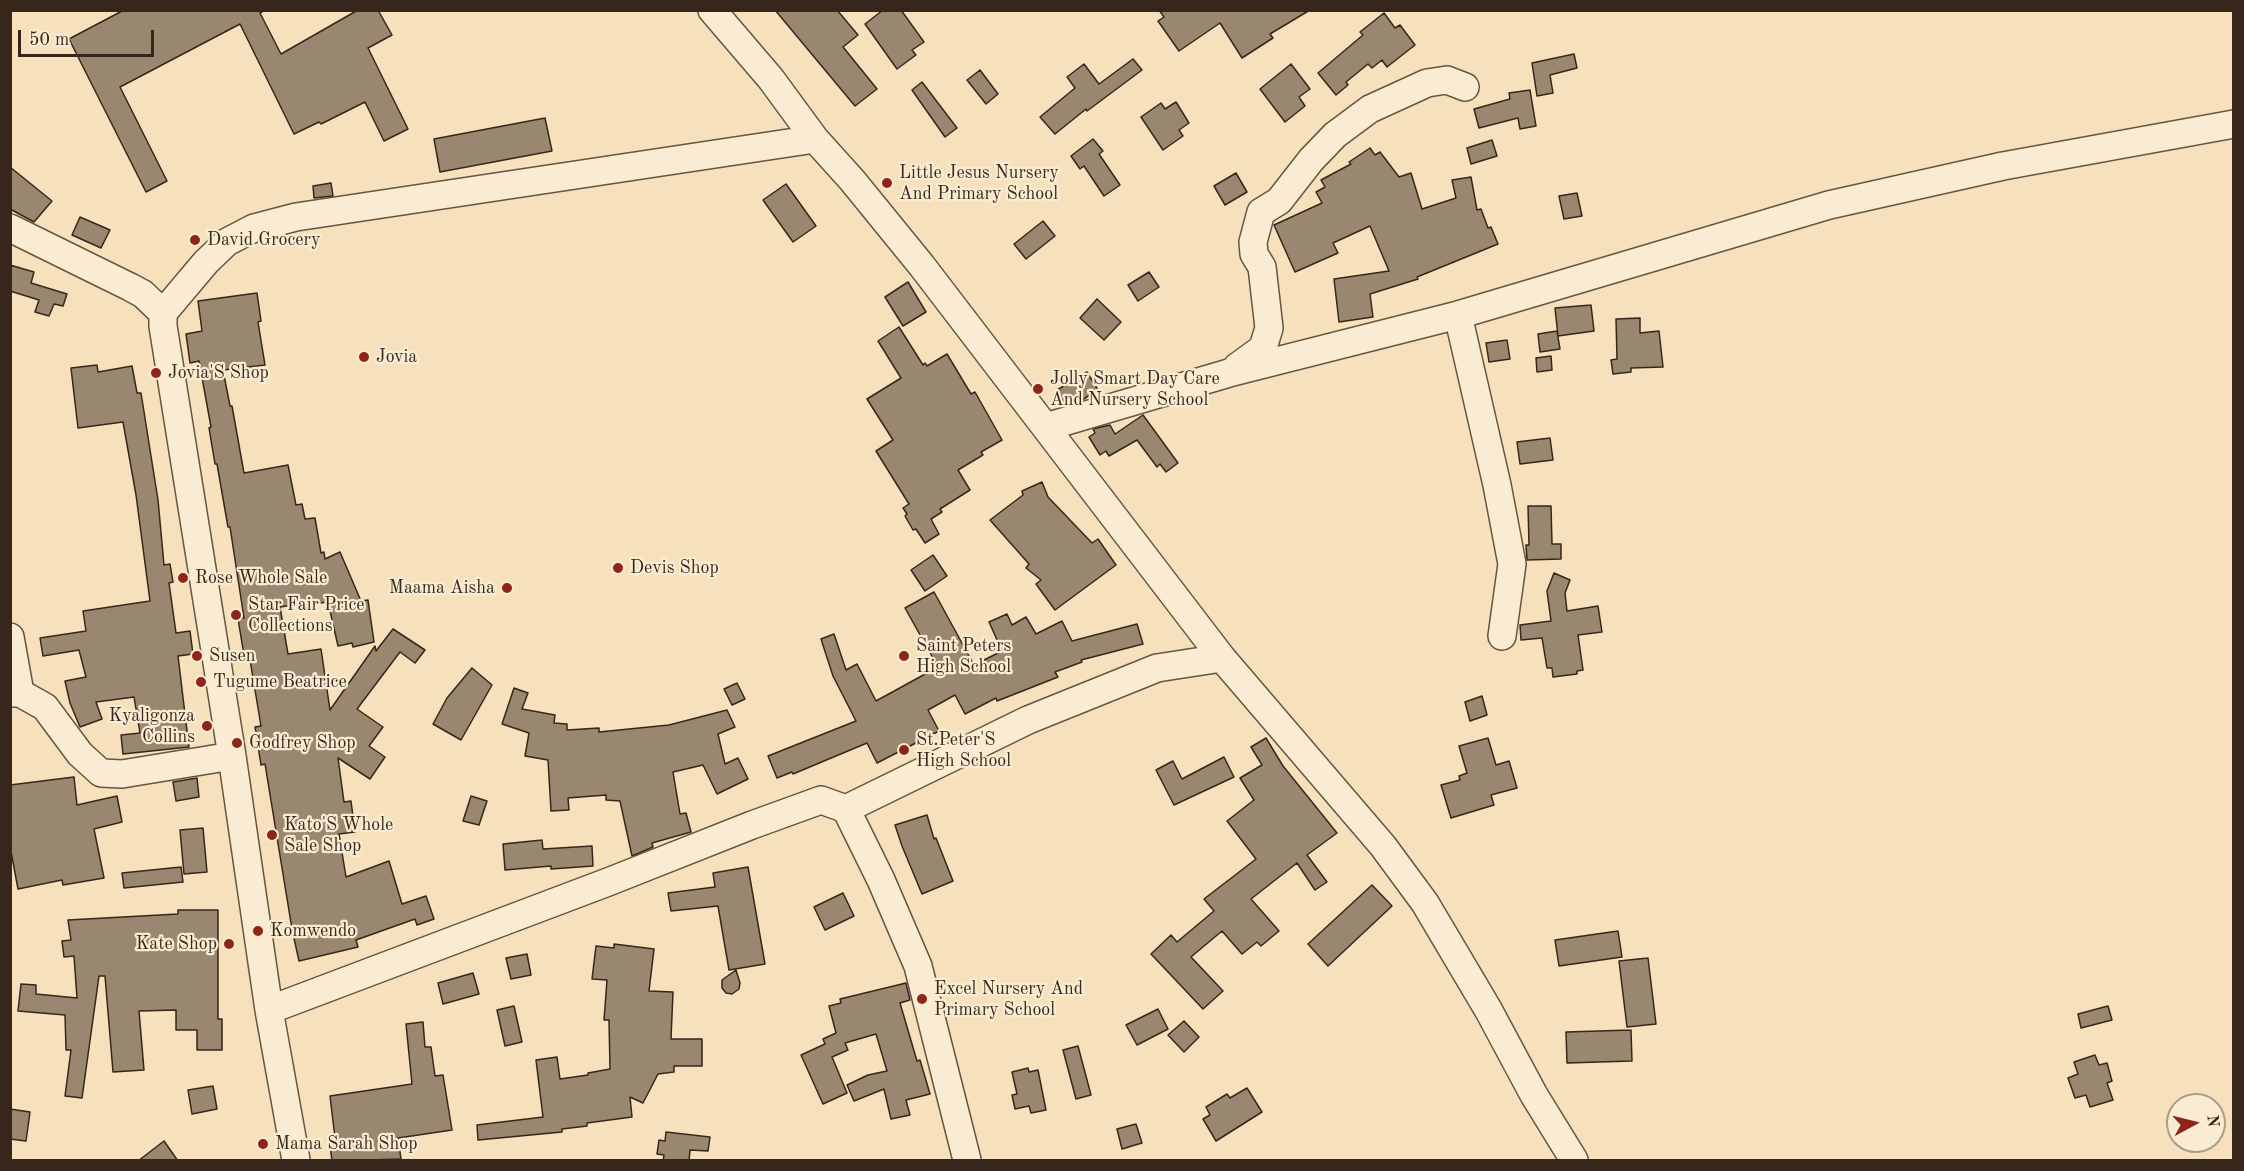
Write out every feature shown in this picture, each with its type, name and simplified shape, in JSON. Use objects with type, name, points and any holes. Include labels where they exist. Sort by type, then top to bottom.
[{"type":"street","points":[[712,10],[771,78],[815,139],[852,180],[922,266],[1222,658],[1317,766],[1383,846],[1425,903],[1574,1161]]},
{"type":"street","points":[[1229,373],[1263,348],[1268,337],[1269,316],[1262,267],[1254,254],[1253,242],[1261,212],[1279,201],[1311,160],[1335,135],[1370,109],[1427,83],[1448,80],[1465,87]]},
{"type":"street","points":[[1046,427],[1229,373],[1458,315],[1829,206],[1940,179],[2234,124]]},
{"type":"street","points":[[296,1161],[269,1010],[232,756],[163,326],[163,312],[206,262],[227,242],[254,228],[275,222],[815,139]]},
{"type":"street","points":[[10,228],[143,294],[163,312]]},
{"type":"street","points":[[1458,315],[1497,485],[1512,564],[1502,636]]},
{"type":"street","points":[[10,637],[15,693],[45,707],[80,753],[101,773],[122,774],[232,756]]},
{"type":"street","points":[[846,809],[1049,711],[1157,668],[1222,658]]},
{"type":"street","points":[[269,1010],[821,800],[846,809],[881,880],[918,966],[966,1161]]},
{"type":"building","points":[[124,10],[265,10],[260,13],[281,54],[358,10],[378,10],[392,35],[368,48],[408,129],[384,141],[365,102],[321,124],[319,122],[294,134],[240,24],[120,87],[167,181],[146,192],[69,39]]},
{"type":"building","points":[[775,10],[837,10],[858,35],[843,47],[877,89],[855,106]]},
{"type":"building","points":[[883,10],[901,10],[924,42],[912,50],[916,55],[897,69],[865,24]]},
{"type":"building","points":[[1159,10],[1310,10],[1270,34],[1273,38],[1242,58],[1220,23],[1179,51],[1158,21],[1164,17]]},
{"type":"building","points":[[1384,13],[1395,28],[1400,25],[1415,45],[1387,67],[1382,60],[1372,68],[1368,64],[1346,82],[1348,85],[1336,95],[1318,73],[1363,35],[1360,32]]},
{"type":"building","points":[[1574,54],[1577,68],[1550,75],[1553,93],[1537,96],[1532,63]]},
{"type":"building","points":[[1133,59],[1142,70],[1055,134],[1040,117],[1075,88],[1067,77],[1084,64],[1099,84]]},
{"type":"building","points":[[1291,64],[1310,89],[1299,97],[1305,106],[1285,122],[1260,89]]},
{"type":"building","points":[[980,70],[998,94],[986,104],[967,80]]},
{"type":"building","points":[[922,82],[957,128],[945,137],[912,90]]},
{"type":"building","points":[[1530,90],[1536,126],[1520,129],[1518,118],[1479,128],[1474,109],[1510,99],[1509,93]]},
{"type":"building","points":[[1176,102],[1189,123],[1179,130],[1183,136],[1163,150],[1141,117],[1161,103],[1165,109]]},
{"type":"building","points":[[545,118],[552,151],[440,172],[434,139]]},
{"type":"building","points":[[1093,139],[1103,151],[1099,154],[1120,185],[1104,196],[1084,166],[1080,169],[1071,156]]},
{"type":"building","points":[[1492,140],[1497,156],[1471,164],[1467,148]]},
{"type":"building","points":[[1370,148],[1375,155],[1380,152],[1399,177],[1411,173],[1422,209],[1456,198],[1452,180],[1471,177],[1477,210],[1481,209],[1488,228],[1491,227],[1498,244],[1417,277],[1418,279],[1370,294],[1373,317],[1339,322],[1334,279],[1389,271],[1370,226],[1333,243],[1338,253],[1295,272],[1274,225],[1322,203],[1316,192],[1325,187],[1321,180],[1351,164],[1349,162]]},
{"type":"building","points":[[10,167],[52,201],[34,222],[10,209]]},
{"type":"building","points":[[1236,173],[1247,192],[1225,205],[1214,186]]},
{"type":"building","points":[[331,183],[333,196],[314,198],[313,186]]},
{"type":"building","points":[[786,184],[816,226],[793,242],[763,200]]},
{"type":"building","points":[[1577,193],[1582,216],[1564,219],[1559,196]]},
{"type":"building","points":[[80,217],[110,230],[101,248],[72,235]]},
{"type":"building","points":[[1043,221],[1055,236],[1026,259],[1014,244]]},
{"type":"building","points":[[10,265],[34,272],[31,283],[67,294],[63,306],[54,304],[49,316],[35,312],[39,300],[10,291]]},
{"type":"building","points":[[1149,272],[1159,287],[1138,301],[1128,285]]},
{"type":"building","points":[[908,282],[926,312],[903,326],[885,297]]},
{"type":"building","points":[[257,293],[261,321],[258,322],[265,365],[223,370],[244,473],[288,465],[296,505],[302,504],[305,519],[315,518],[321,553],[324,552],[325,559],[340,552],[361,601],[368,600],[374,642],[353,647],[352,643],[338,646],[328,602],[320,603],[320,601],[280,607],[288,654],[321,649],[330,710],[375,646],[376,651],[393,629],[425,650],[415,663],[400,652],[357,709],[383,727],[369,746],[385,757],[370,779],[338,758],[344,802],[351,801],[355,832],[339,834],[346,877],[389,861],[402,904],[426,896],[434,919],[417,925],[415,919],[356,940],[358,947],[299,961],[265,764],[261,765],[255,727],[261,726],[250,660],[245,661],[238,619],[244,618],[230,527],[228,527],[217,464],[215,464],[199,361],[190,363],[186,334],[202,331],[198,301]]},
{"type":"building","points":[[1097,299],[1121,322],[1104,340],[1080,318]]},
{"type":"building","points":[[1591,305],[1594,331],[1558,336],[1555,308]]},
{"type":"building","points":[[1640,318],[1640,333],[1659,331],[1663,367],[1631,368],[1631,372],[1613,374],[1611,360],[1617,359],[1616,319]]},
{"type":"building","points":[[899,327],[923,365],[925,363],[927,366],[947,354],[971,394],[975,392],[1002,440],[981,452],[983,455],[958,470],[970,490],[940,509],[942,512],[931,519],[939,534],[925,543],[916,529],[913,530],[905,516],[907,514],[903,508],[909,504],[876,451],[893,440],[867,399],[901,378],[878,341]]},
{"type":"building","points":[[1557,331],[1560,349],[1540,352],[1538,334]]},
{"type":"building","points":[[1507,340],[1510,359],[1489,362],[1486,343]]},
{"type":"building","points":[[1551,356],[1552,370],[1537,372],[1536,358]]},
{"type":"building","points":[[97,365],[98,372],[132,366],[137,393],[141,393],[158,500],[164,565],[170,564],[173,582],[169,583],[176,633],[190,631],[193,654],[178,656],[189,747],[123,754],[121,735],[140,733],[134,697],[96,702],[102,719],[80,727],[70,703],[65,681],[86,677],[79,650],[43,656],[40,638],[86,631],[83,611],[150,601],[136,495],[123,422],[78,428],[71,368]]},
{"type":"building","points":[[1087,372],[1098,390],[1082,400],[1066,405],[1057,390]]},
{"type":"building","points":[[1143,415],[1178,463],[1166,472],[1160,464],[1157,467],[1137,440],[1109,456],[1106,451],[1100,455],[1089,437],[1095,433],[1093,429],[1110,425],[1115,434]]},
{"type":"building","points":[[1550,438],[1553,460],[1520,464],[1517,442]]},
{"type":"building","points":[[1042,482],[1048,497],[1092,543],[1098,539],[1116,565],[1055,610],[1036,584],[1041,580],[1026,568],[1029,564],[990,520],[1023,495],[1022,491]]},
{"type":"building","points":[[1528,506],[1551,506],[1552,544],[1561,544],[1561,559],[1527,560]]},
{"type":"building","points":[[933,555],[947,576],[925,591],[911,570]]},
{"type":"building","points":[[1554,573],[1570,580],[1565,593],[1567,611],[1598,606],[1602,632],[1578,635],[1583,670],[1577,671],[1577,674],[1553,677],[1552,668],[1547,668],[1542,638],[1521,640],[1520,625],[1551,621],[1547,591]]},
{"type":"building","points":[[934,592],[974,665],[1002,651],[989,622],[1007,614],[1012,625],[1026,617],[1036,634],[1062,621],[1072,641],[1137,624],[1143,644],[1081,660],[1082,662],[1055,672],[1058,677],[997,701],[996,698],[965,714],[955,695],[928,710],[939,731],[877,763],[867,743],[793,774],[792,772],[777,778],[768,756],[856,721],[833,676],[821,639],[834,634],[846,670],[857,664],[876,701],[938,667],[905,608]]},
{"type":"building","points":[[472,668],[492,685],[461,740],[433,724],[447,698]]},
{"type":"building","points":[[737,683],[745,699],[732,705],[724,689]]},
{"type":"building","points":[[514,688],[528,693],[522,709],[555,715],[554,723],[567,724],[567,730],[599,728],[599,732],[669,725],[727,710],[735,727],[718,734],[725,764],[738,758],[748,779],[717,794],[703,765],[673,772],[680,814],[686,813],[691,832],[652,843],[653,847],[632,856],[620,801],[606,800],[606,795],[568,798],[569,810],[551,811],[548,760],[525,756],[529,733],[502,724]]},
{"type":"building","points":[[1482,696],[1487,715],[1470,721],[1465,702]]},
{"type":"building","points":[[1266,738],[1283,766],[1337,833],[1307,855],[1327,882],[1315,890],[1297,863],[1251,899],[1279,931],[1261,946],[1257,942],[1242,954],[1222,931],[1191,957],[1223,991],[1203,1009],[1151,954],[1171,935],[1177,942],[1214,911],[1204,899],[1256,859],[1227,821],[1254,800],[1240,778],[1262,765],[1251,747]]},
{"type":"building","points":[[1488,738],[1496,765],[1509,761],[1517,788],[1491,795],[1494,805],[1451,818],[1441,785],[1460,780],[1459,776],[1467,773],[1459,746]]},
{"type":"building","points":[[1224,757],[1234,777],[1174,805],[1156,770],[1173,761],[1182,779]]},
{"type":"building","points":[[74,777],[77,805],[117,796],[122,822],[94,829],[104,878],[63,885],[62,880],[18,889],[10,846],[10,785]]},
{"type":"building","points":[[197,778],[199,797],[176,801],[173,782]]},
{"type":"building","points":[[471,796],[487,801],[479,825],[463,821]]},
{"type":"building","points":[[927,815],[934,839],[936,838],[953,881],[922,894],[895,825]]},
{"type":"building","points":[[203,828],[207,872],[184,874],[180,830]]},
{"type":"building","points":[[542,840],[543,849],[592,846],[593,866],[551,869],[551,866],[505,870],[503,844]]},
{"type":"building","points":[[181,867],[183,882],[124,888],[122,873]]},
{"type":"building","points":[[748,867],[765,964],[729,970],[718,906],[671,911],[668,893],[715,887],[713,873]]},
{"type":"building","points":[[1372,885],[1392,906],[1328,966],[1308,944]]},
{"type":"building","points":[[843,893],[854,916],[825,930],[814,907]]},
{"type":"building","points":[[178,910],[218,910],[218,1019],[222,1019],[222,1050],[197,1050],[197,1030],[176,1030],[176,1010],[139,1011],[144,1070],[113,1072],[105,976],[99,976],[82,1098],[65,1096],[71,1050],[66,1050],[65,1015],[18,1011],[21,984],[36,985],[36,994],[77,998],[74,956],[64,957],[62,941],[71,940],[68,920],[178,914]]},
{"type":"building","points":[[1618,931],[1622,957],[1559,966],[1555,940]]},
{"type":"building","points":[[614,944],[654,949],[649,991],[673,992],[671,1039],[702,1039],[702,1066],[674,1066],[674,1072],[658,1074],[643,1103],[630,1097],[632,1117],[587,1123],[587,1126],[562,1129],[562,1132],[478,1140],[477,1125],[543,1117],[536,1060],[557,1057],[560,1079],[610,1069],[609,1020],[604,1020],[607,980],[592,979],[596,946],[614,948]]},
{"type":"building","points":[[527,954],[531,975],[511,979],[506,958]]},
{"type":"building","points":[[1648,958],[1656,1024],[1627,1027],[1619,961]]},
{"type":"building","points":[[736,970],[740,983],[739,989],[732,994],[726,993],[722,988],[722,980]]},
{"type":"building","points":[[473,973],[479,994],[443,1004],[438,983]]},
{"type":"building","points":[[906,983],[910,1000],[900,1003],[917,1061],[920,1060],[930,1094],[906,1100],[910,1115],[891,1119],[884,1089],[854,1101],[847,1085],[868,1075],[887,1071],[876,1034],[845,1043],[848,1050],[832,1057],[847,1093],[823,1104],[801,1055],[825,1044],[823,1039],[836,1033],[829,1006],[841,1003],[840,999]]},
{"type":"building","points":[[514,1006],[522,1042],[505,1046],[497,1010]]},
{"type":"building","points":[[2108,1006],[2112,1020],[2081,1028],[2078,1014]]},
{"type":"building","points":[[1158,1009],[1168,1029],[1137,1045],[1126,1025]]},
{"type":"building","points":[[1184,1021],[1199,1037],[1184,1052],[1168,1035]]},
{"type":"building","points":[[423,1022],[425,1047],[431,1047],[435,1076],[443,1075],[452,1130],[398,1138],[401,1159],[332,1161],[329,1138],[335,1138],[330,1096],[412,1084],[406,1024]]},
{"type":"building","points":[[1631,1030],[1632,1061],[1567,1063],[1566,1032]]},
{"type":"building","points":[[1078,1046],[1091,1095],[1076,1099],[1063,1050]]},
{"type":"building","points":[[2095,1055],[2099,1065],[2107,1063],[2112,1081],[2107,1083],[2113,1100],[2090,1107],[2086,1095],[2075,1098],[2068,1078],[2078,1074],[2074,1062]]},
{"type":"building","points":[[1028,1068],[1029,1072],[1038,1070],[1046,1110],[1031,1113],[1029,1106],[1015,1109],[1012,1095],[1017,1094],[1012,1072]]},
{"type":"building","points":[[213,1086],[217,1109],[192,1114],[188,1090]]},
{"type":"building","points":[[1247,1088],[1262,1112],[1216,1141],[1203,1119],[1210,1115],[1206,1107],[1227,1094],[1230,1098]]},
{"type":"building","points":[[10,1109],[30,1112],[26,1141],[10,1139]]},
{"type":"building","points":[[1136,1124],[1142,1143],[1122,1149],[1117,1129]]},
{"type":"building","points":[[666,1132],[710,1137],[708,1151],[690,1150],[689,1161],[663,1161],[664,1155],[657,1154],[659,1140],[665,1141]]},
{"type":"building","points":[[164,1141],[178,1161],[138,1161]]},
{"type":"place","name":"Little Jesus Nursery And Primary School","points":[[887,183]]},
{"type":"place","name":"David Grocery","points":[[195,240]]},
{"type":"place","name":"Jovia","points":[[364,357]]},
{"type":"place","name":"Jovia'S Shop","points":[[156,373]]},
{"type":"place","name":"Jolly Smart Day Care And Nursery School","points":[[1038,389]]},
{"type":"place","name":"Devis Shop","points":[[618,568]]},
{"type":"place","name":"Rose Whole Sale","points":[[183,578]]},
{"type":"place","name":"Maama Aisha","points":[[507,588]]},
{"type":"place","name":"Star Fair Price Collections","points":[[236,615]]},
{"type":"place","name":"Susen","points":[[197,656]]},
{"type":"place","name":"Saint Peters High School","points":[[904,656]]},
{"type":"place","name":"Tugume Beatrice","points":[[201,682]]},
{"type":"place","name":"Kyaligonza Collins","points":[[207,726]]},
{"type":"place","name":"Godfrey Shop","points":[[237,743]]},
{"type":"place","name":"St.Peter'S High School","points":[[904,750]]},
{"type":"place","name":"Kato'S Whole Sale Shop","points":[[272,835]]},
{"type":"place","name":"Komwendo","points":[[258,931]]},
{"type":"place","name":"Kate Shop","points":[[229,944]]},
{"type":"place","name":"Excel Nursery And Primary School","points":[[922,999]]},
{"type":"place","name":"Mama Sarah Shop","points":[[263,1144]]}]
